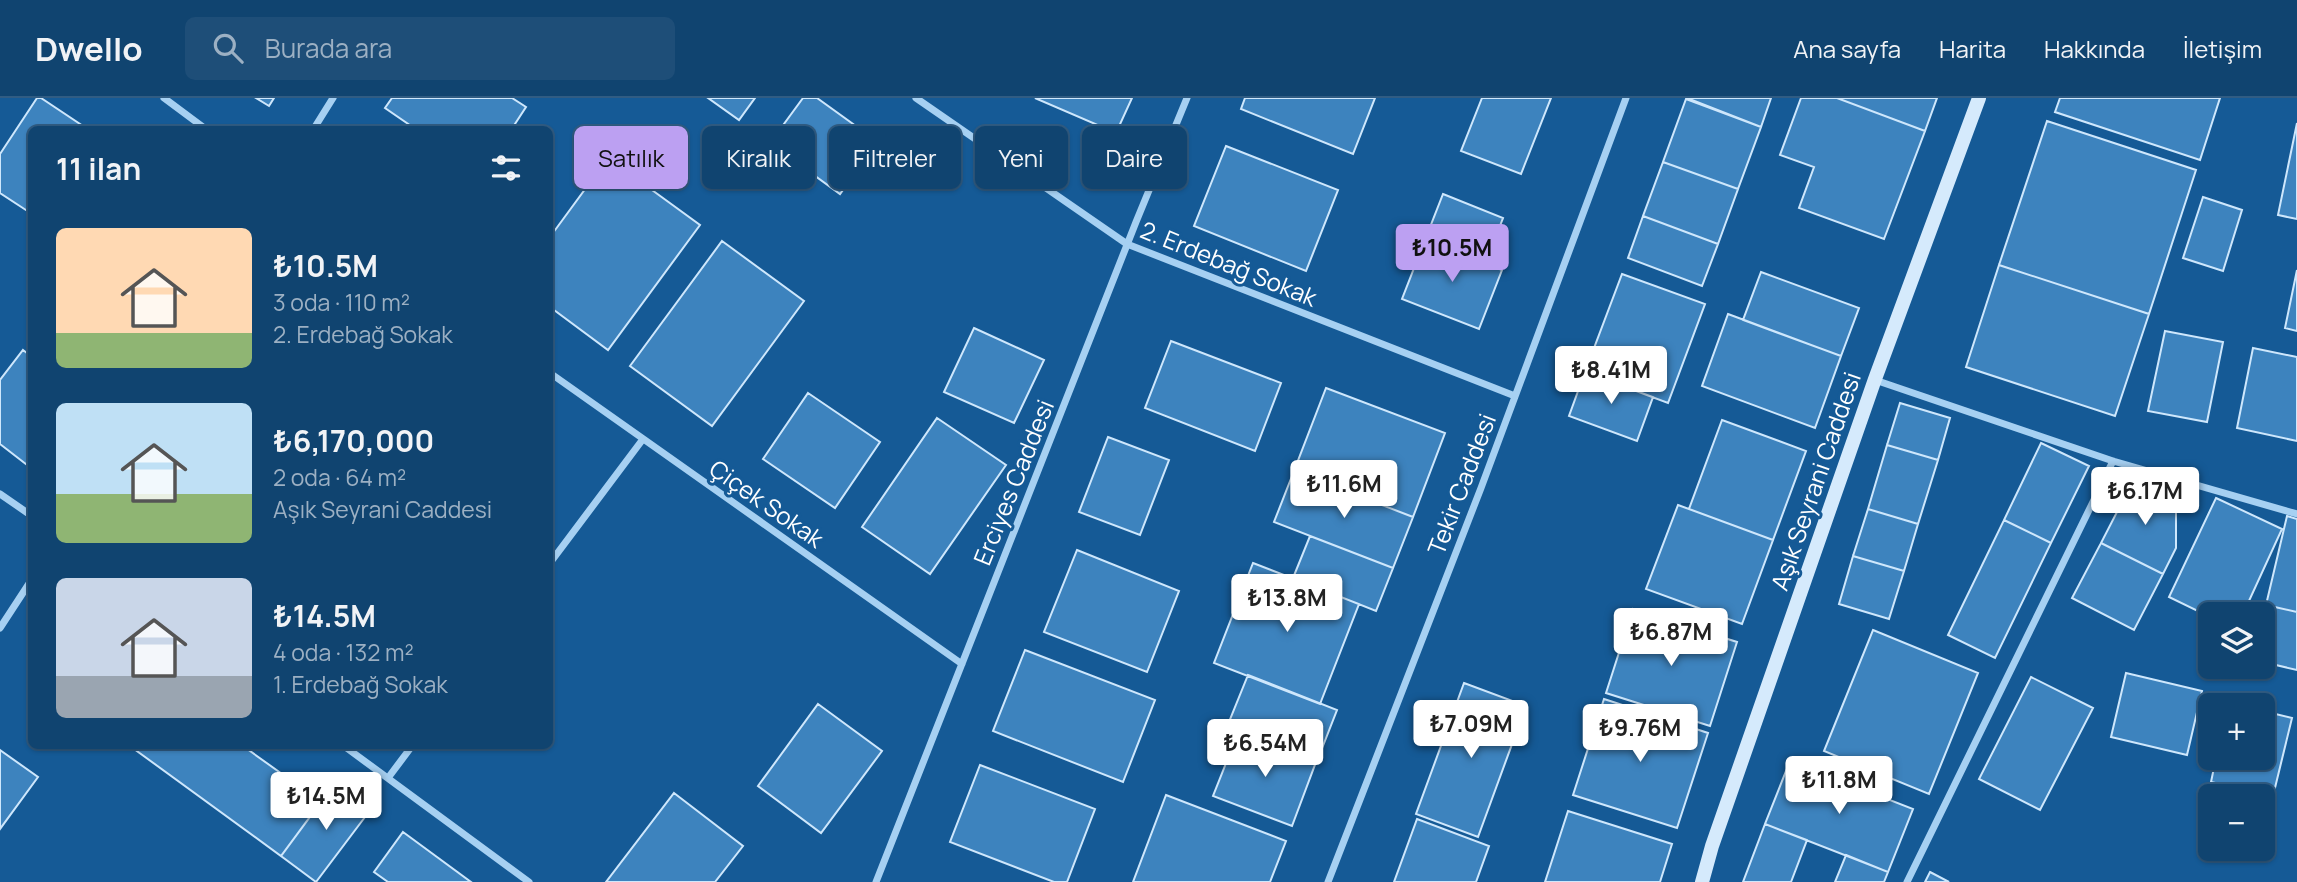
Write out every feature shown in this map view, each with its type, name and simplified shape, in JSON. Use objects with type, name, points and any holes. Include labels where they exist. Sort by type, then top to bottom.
[{"type":"main road","name":"Aşık Seyrani Caddesi","points":[[1702,882],[1712,846],[1875,379],[1979,98]]},
{"type":"street","points":[[164,98],[202,126]]},
{"type":"street","points":[[316,126],[333,98]]},
{"type":"street","name":"2. Erdebağ Sokak","points":[[916,98],[1127,244],[1515,396]]},
{"type":"street","name":"Erciyes Caddesi","points":[[876,882],[1187,98]]},
{"type":"street","name":"Tekir Caddesi","points":[[1328,882],[1515,396],[1626,98]]},
{"type":"street","name":"Çiçek Sokak","points":[[553,375],[962,664]]},
{"type":"street","points":[[1875,379],[2113,461],[2297,514]]},
{"type":"street","points":[[553,560],[643,439]]},
{"type":"street","points":[[1907,882],[2113,461]]},
{"type":"street","points":[[0,494],[28,513]]},
{"type":"street","points":[[0,628],[28,585]]},
{"type":"street","points":[[348,749],[529,882]]},
{"type":"street","points":[[388,778],[410,749]]},
{"type":"building","points":[[37,98],[83,126],[28,126],[28,211],[0,193],[0,154]]},
{"type":"building","points":[[256,98],[274,98],[269,106]]},
{"type":"building","points":[[392,98],[512,98],[526,107],[514,126],[411,126],[385,108]]},
{"type":"building","points":[[708,98],[755,98],[739,120]]},
{"type":"building","points":[[803,98],[817,98],[856,126],[829,126],[829,186],[815,176],[815,126],[782,126]]},
{"type":"building","points":[[1035,98],[1132,98],[1119,126],[1100,126]]},
{"type":"building","points":[[1245,98],[1375,98],[1353,154],[1241,109]]},
{"type":"building","points":[[1482,98],[1551,98],[1521,174],[1461,151]]},
{"type":"building","points":[[1687,98],[1771,98],[1761,127]]},
{"type":"building","points":[[1801,98],[1837,98],[1925,131],[1884,239],[1799,208],[1814,167],[1780,155]]},
{"type":"building","points":[[1837,98],[1937,98],[1925,131]]},
{"type":"building","points":[[2060,98],[2220,98],[2200,160],[2055,112]]},
{"type":"building","points":[[1686,99],[1761,127],[1738,189],[1663,162]]},
{"type":"building","points":[[2047,121],[2196,170],[2149,314],[1999,265]]},
{"type":"building","points":[[2297,123],[2297,219],[2278,215]]},
{"type":"building","points":[[1226,146],[1338,190],[1306,271],[1194,226]]},
{"type":"building","points":[[1663,162],[1738,189],[1718,244],[1643,216]]},
{"type":"building","points":[[585,189],[651,189],[700,225],[608,350],[553,309],[553,233]]},
{"type":"building","points":[[1443,194],[1503,218],[1485,264],[1425,240]]},
{"type":"building","points":[[2203,197],[2242,210],[2223,271],[2183,258]]},
{"type":"building","points":[[1643,216],[1718,244],[1702,286],[1628,258]]},
{"type":"building","points":[[1425,240],[1502,270],[1479,329],[1402,299]]},
{"type":"building","points":[[722,241],[804,301],[712,426],[630,366]]},
{"type":"building","points":[[1999,265],[2149,314],[2115,416],[1966,367]]},
{"type":"building","points":[[2297,270],[2297,331],[2285,328]]},
{"type":"building","points":[[1761,272],[1859,308],[1841,356],[1743,320]]},
{"type":"building","points":[[1622,274],[1705,304],[1668,403],[1585,372]]},
{"type":"building","points":[[1728,314],[1841,356],[1815,428],[1702,386]]},
{"type":"building","points":[[974,328],[1044,360],[1014,423],[944,392]]},
{"type":"building","points":[[2165,331],[2223,342],[2207,422],[2148,411]]},
{"type":"building","points":[[1171,341],[1281,383],[1255,451],[1145,408]]},
{"type":"building","points":[[2253,348],[2297,357],[2297,441],[2237,428]]},
{"type":"building","points":[[23,350],[28,354],[28,466],[0,444],[0,380]]},
{"type":"building","points":[[1585,372],[1653,397],[1637,441],[1569,416]]},
{"type":"building","points":[[1326,388],[1445,433],[1413,517],[1294,471]]},
{"type":"building","points":[[808,393],[880,442],[835,508],[763,459]]},
{"type":"building","points":[[1900,403],[1950,418],[1938,460],[1887,445]]},
{"type":"building","points":[[937,418],[1006,465],[930,574],[862,527]]},
{"type":"building","points":[[1722,420],[1806,451],[1773,540],[1689,509]]},
{"type":"building","points":[[1108,437],[1169,460],[1140,535],[1079,512]]},
{"type":"building","points":[[2041,443],[2089,466],[2051,543],[2004,520]]},
{"type":"building","points":[[1887,445],[1938,460],[1918,524],[1868,509]]},
{"type":"building","points":[[1294,471],[1413,517],[1393,568],[1274,522]]},
{"type":"building","points":[[2134,479],[2176,500],[2176,548],[2163,574],[2101,543]]},
{"type":"building","points":[[2216,498],[2282,529],[2249,602],[2198,602],[2198,611],[2169,597]]},
{"type":"building","points":[[1678,505],[1773,540],[1742,624],[1646,589]]},
{"type":"building","points":[[1868,509],[1918,524],[1904,571],[1853,556]]},
{"type":"building","points":[[2287,516],[2297,519],[2297,612],[2275,607],[2275,602],[2267,602]]},
{"type":"building","points":[[2004,520],[2051,543],[1995,658],[1948,635]]},
{"type":"building","points":[[1310,536],[1393,568],[1376,611],[1293,578]]},
{"type":"building","points":[[2101,543],[2163,574],[2134,630],[2072,598]]},
{"type":"building","points":[[1077,550],[1179,591],[1147,672],[1044,632]]},
{"type":"building","points":[[1853,556],[1904,571],[1889,619],[1839,604]]},
{"type":"building","points":[[1253,563],[1359,604],[1320,704],[1214,663]]},
{"type":"building","points":[[2275,607],[2297,612],[2297,670],[2275,665]]},
{"type":"building","points":[[1633,609],[1737,642],[1710,726],[1606,693]]},
{"type":"building","points":[[1873,630],[1978,673],[1929,794],[1824,751]]},
{"type":"building","points":[[1025,650],[1155,700],[1123,782],[993,731]]},
{"type":"building","points":[[2126,673],[2202,691],[2198,693],[2198,708],[2187,755],[2111,737]]},
{"type":"building","points":[[1248,675],[1337,710],[1319,756],[1229,722]]},
{"type":"building","points":[[2031,677],[2093,708],[2040,810],[1979,779]]},
{"type":"building","points":[[1464,683],[1526,706],[1478,837],[1416,814]]},
{"type":"building","points":[[1604,699],[1708,733],[1677,828],[1573,795]]},
{"type":"building","points":[[818,704],[882,751],[821,833],[758,786]]},
{"type":"building","points":[[2275,714],[2292,718],[2275,788],[2275,784],[2211,782],[2214,770],[2275,770]]},
{"type":"building","points":[[1238,733],[1316,762],[1292,826],[1213,796]]},
{"type":"building","points":[[134,749],[247,749],[321,802],[281,856]]},
{"type":"building","points":[[0,750],[38,777],[0,829]]},
{"type":"building","points":[[1790,761],[1913,809],[1888,872],[1765,824]]},
{"type":"building","points":[[980,765],[1095,809],[1067,882],[1054,882],[950,842]]},
{"type":"building","points":[[335,783],[371,809],[316,882],[281,856]]},
{"type":"building","points":[[674,793],[743,846],[715,882],[606,882]]},
{"type":"building","points":[[1166,795],[1286,841],[1270,882],[1133,882]]},
{"type":"building","points":[[1568,811],[1672,844],[1660,882],[1545,882]]},
{"type":"building","points":[[1417,819],[1489,846],[1476,882],[1394,882]]},
{"type":"building","points":[[1765,824],[1807,840],[1791,882],[1743,882]]},
{"type":"building","points":[[403,832],[471,882],[388,882],[374,872]]},
{"type":"building","points":[[1846,855],[1888,872],[1884,882],[1835,882]]},
{"type":"building","points":[[1930,872],[1949,882],[1925,882]]}]
